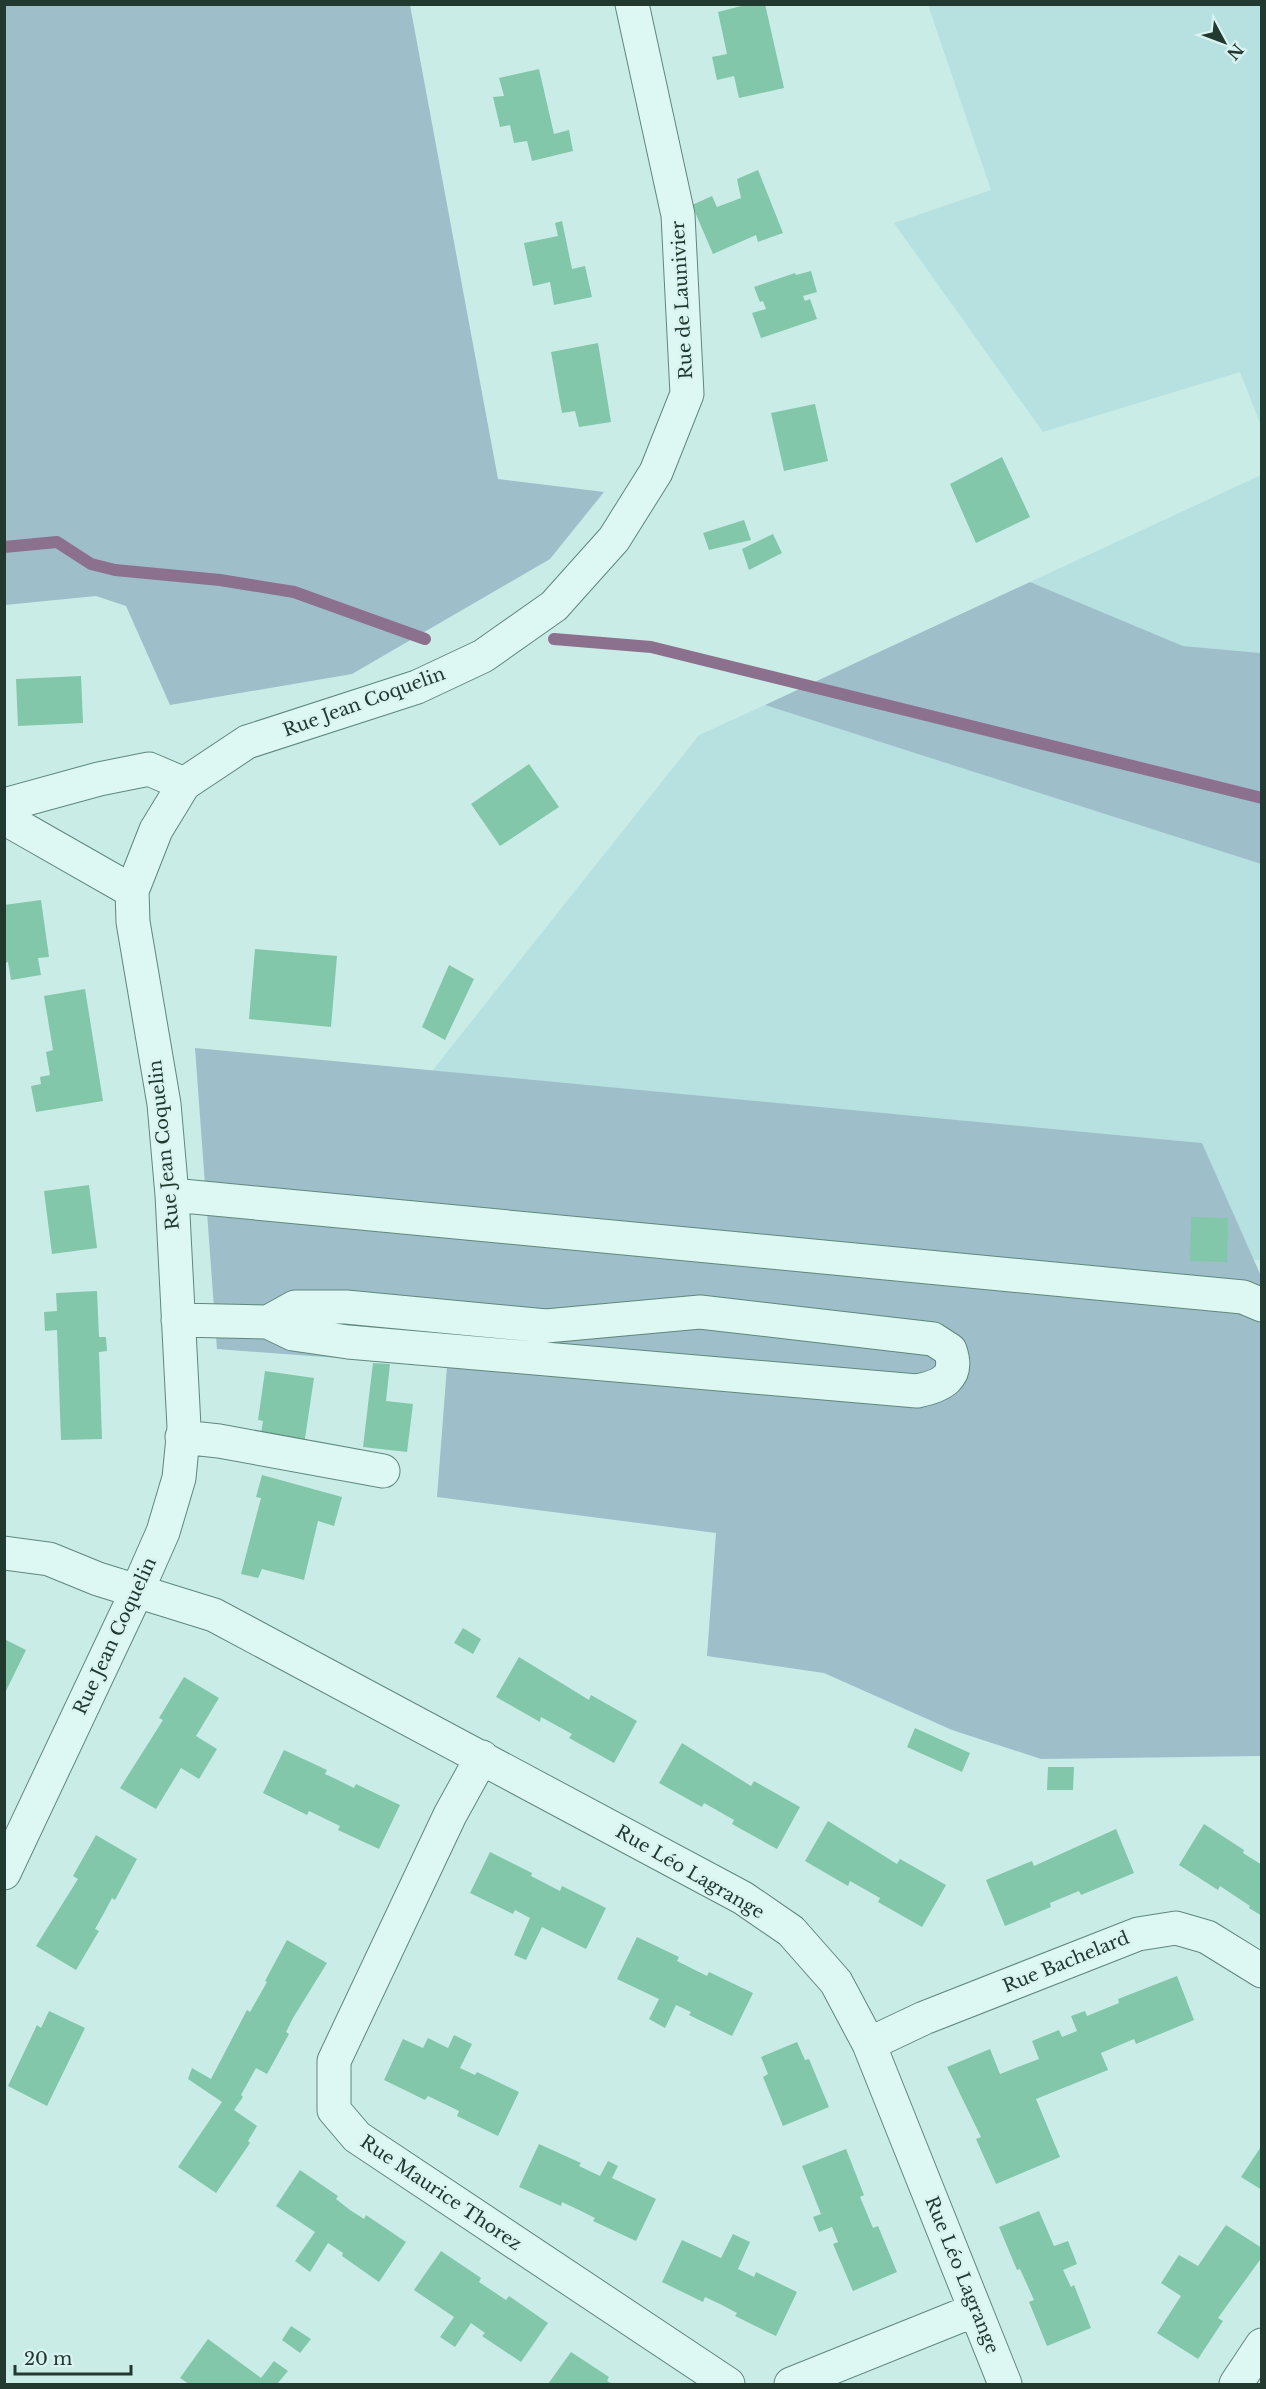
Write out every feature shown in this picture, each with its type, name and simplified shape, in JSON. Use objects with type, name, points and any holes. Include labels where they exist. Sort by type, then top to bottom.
[{"type":"street","name":"Rue de Launivier","points":[[535,621],[554,606],[614,539],[656,472],[687,394],[678,216],[632,4]]},
{"type":"street","name":"Rue Jean Coquelin","points":[[4,1873],[137,1591],[163,1532],[176,1489],[183,1437],[172,1195],[164,1104],[133,922],[132,891],[156,830],[184,784],[247,742],[417,687],[483,657],[535,621]]},
{"type":"street","points":[[4,805],[99,779],[149,770],[184,784]]},
{"type":"street","points":[[4,818],[132,891]]},
{"type":"street","points":[[172,1195],[1243,1297],[1262,1305]]},
{"type":"street","points":[[178,1320],[268,1322],[293,1334],[348,1342],[917,1391],[938,1387],[951,1373],[954,1362],[950,1350],[933,1340],[700,1312],[546,1326],[346,1307],[295,1307],[268,1322]]},
{"type":"street","points":[[183,1437],[219,1441],[383,1471]]},
{"type":"street","name":"Rue Léo Lagrange","points":[[4,1553],[49,1559],[99,1579],[214,1615],[743,1898],[791,1931],[836,1982],[869,2044],[1005,2385]]},
{"type":"street","name":"Rue Maurice Thorez","points":[[482,1757],[450,1815],[334,2061],[334,2110],[357,2137],[728,2385]]},
{"type":"street","name":"Rue Bachelard","points":[[869,2044],[924,2018],[1138,1934],[1176,1928],[1207,1936],[1262,1971]]},
{"type":"street","points":[[791,2385],[975,2310]]},
{"type":"street","points":[[1236,2385],[1262,2345]]},
{"type":"shaded area","points":[[5,4],[410,5],[498,479],[604,492],[550,559],[352,674],[170,705],[126,606],[96,596],[5,605]]},
{"type":"shaded area","points":[[928,5],[1261,5],[1261,426],[1240,372],[1043,432],[894,223],[991,190]]},
{"type":"shaded area","points":[[1261,475],[1261,653],[1183,646],[1030,582]]},
{"type":"shaded area","points":[[1030,582],[1183,646],[1261,653],[1261,864],[765,705]]},
{"type":"shaded area","points":[[765,705],[1261,864],[1261,1260],[1252,1260],[1202,1143],[432,1071],[699,735]]},
{"type":"shaded area","points":[[195,1048],[1202,1143],[1261,1276],[1261,1756],[1041,1759],[952,1730],[824,1673],[707,1656],[716,1533],[437,1497],[447,1366],[217,1349]]},
{"type":"building","points":[[749,4],[765,4],[784,88],[739,98],[734,76],[717,80],[712,57],[727,54],[718,12]]},
{"type":"building","points":[[539,69],[554,134],[569,130],[573,151],[532,161],[527,141],[514,143],[510,125],[500,127],[493,97],[504,96],[499,78]]},
{"type":"building","points":[[758,170],[783,233],[758,242],[756,235],[713,254],[692,205],[712,196],[717,207],[741,198],[737,179]]},
{"type":"building","points":[[562,221],[572,269],[585,266],[592,297],[554,305],[550,282],[533,286],[524,243],[558,236],[555,223]]},
{"type":"building","points":[[811,271],[817,292],[803,296],[805,301],[810,299],[817,319],[761,338],[752,313],[766,309],[763,301],[760,302],[754,287],[795,273],[796,275]]},
{"type":"building","points":[[598,343],[611,422],[579,427],[575,411],[562,413],[551,352]]},
{"type":"building","points":[[815,404],[828,461],[784,471],[771,413]]},
{"type":"building","points":[[1002,457],[1030,517],[976,543],[950,484]]},
{"type":"building","points":[[744,520],[751,540],[709,550],[703,533]]},
{"type":"building","points":[[773,534],[782,553],[749,570],[742,549]]},
{"type":"building","points":[[81,676],[83,723],[18,726],[16,679]]},
{"type":"building","points":[[529,764],[559,807],[500,846],[471,804]]},
{"type":"building","points":[[41,900],[49,957],[38,958],[41,975],[11,980],[8,962],[4,963],[4,905]]},
{"type":"building","points":[[255,949],[337,956],[331,1027],[249,1019]]},
{"type":"building","points":[[449,965],[474,979],[445,1040],[422,1027]]},
{"type":"building","points":[[85,989],[103,1101],[36,1112],[31,1086],[41,1084],[40,1077],[50,1075],[46,1052],[53,1050],[44,996]]},
{"type":"building","points":[[89,1185],[97,1248],[52,1254],[44,1191]]},
{"type":"building","points":[[1191,1217],[1228,1218],[1227,1262],[1190,1261]]},
{"type":"building","points":[[97,1291],[99,1337],[106,1337],[107,1351],[99,1352],[102,1439],[61,1440],[57,1330],[45,1331],[44,1312],[57,1311],[56,1293]]},
{"type":"building","points":[[373,1363],[390,1364],[386,1401],[413,1404],[407,1452],[363,1447]]},
{"type":"building","points":[[265,1371],[314,1378],[304,1445],[260,1439],[263,1421],[258,1420]]},
{"type":"building","points":[[262,1475],[342,1497],[334,1526],[318,1521],[304,1580],[262,1569],[258,1578],[241,1574],[261,1498],[256,1497]]},
{"type":"building","points":[[463,1628],[481,1639],[473,1654],[454,1643]]},
{"type":"building","points":[[4,1639],[26,1650],[4,1695]]},
{"type":"building","points":[[519,1657],[589,1700],[591,1695],[637,1721],[614,1763],[569,1738],[572,1734],[541,1717],[540,1722],[496,1697]]},
{"type":"building","points":[[184,1677],[219,1698],[196,1736],[217,1749],[199,1779],[181,1768],[156,1809],[120,1788],[163,1720],[159,1718]]},
{"type":"building","points":[[915,1728],[970,1753],[962,1772],[907,1747]]},
{"type":"building","points":[[682,1743],[751,1786],[754,1781],[800,1807],[777,1849],[732,1824],[734,1820],[704,1803],[702,1807],[659,1783]]},
{"type":"building","points":[[284,1750],[327,1770],[325,1774],[354,1788],[356,1784],[400,1805],[379,1849],[338,1830],[340,1826],[309,1811],[307,1815],[263,1793]]},
{"type":"building","points":[[1048,1767],[1074,1767],[1073,1790],[1047,1790]]},
{"type":"building","points":[[828,1821],[897,1864],[900,1859],[946,1885],[922,1927],[878,1902],[880,1898],[850,1881],[848,1886],[805,1861]]},
{"type":"building","points":[[1204,1824],[1244,1850],[1243,1853],[1262,1865],[1262,1916],[1220,1886],[1218,1890],[1179,1865]]},
{"type":"building","points":[[1116,1829],[1134,1873],[1081,1895],[1079,1891],[1050,1903],[1051,1907],[1005,1926],[986,1880],[1032,1861],[1034,1866]]},
{"type":"building","points":[[96,1835],[137,1859],[115,1900],[112,1898],[95,1929],[99,1931],[76,1970],[36,1946],[78,1879],[73,1876]]},
{"type":"building","points":[[490,1852],[532,1873],[531,1876],[560,1891],[562,1886],[606,1908],[586,1949],[542,1927],[526,1960],[514,1955],[530,1918],[515,1910],[513,1914],[470,1893]]},
{"type":"building","points":[[637,1937],[679,1957],[677,1961],[707,1976],[709,1972],[753,1993],[732,2036],[689,2015],[691,2012],[676,2005],[665,2028],[649,2019],[659,1999],[617,1979]]},
{"type":"building","points":[[287,1940],[327,1963],[293,2018],[286,2032],[289,2034],[267,2074],[256,2068],[241,2095],[243,2097],[234,2110],[257,2126],[248,2141],[250,2143],[216,2193],[178,2167],[222,2102],[188,2079],[192,2068],[211,2079],[247,2010],[250,2012],[267,1982],[265,1981]]},
{"type":"building","points":[[1177,1976],[1194,2020],[1136,2044],[1134,2039],[1101,2053],[1108,2070],[1036,2099],[1060,2157],[996,2184],[976,2139],[981,2137],[947,2067],[990,2049],[1000,2074],[1039,2059],[1032,2041],[1059,2030],[1062,2037],[1077,2031],[1071,2016],[1085,2011],[1087,2016],[1119,2003],[1118,1999]]},
{"type":"building","points":[[49,2011],[85,2028],[47,2106],[8,2086],[37,2025],[41,2028]]},
{"type":"building","points":[[454,2035],[472,2044],[460,2068],[475,2075],[477,2072],[519,2092],[498,2136],[457,2116],[459,2111],[428,2096],[425,2100],[384,2080],[403,2039],[423,2048],[428,2038],[448,2048]]},
{"type":"building","points":[[797,2042],[805,2060],[809,2059],[829,2107],[783,2126],[763,2077],[768,2074],[761,2057]]},
{"type":"building","points":[[539,2144],[581,2163],[579,2166],[600,2176],[608,2161],[618,2166],[612,2178],[656,2199],[636,2241],[593,2221],[595,2218],[562,2202],[561,2206],[519,2187]]},
{"type":"building","points":[[1262,2145],[1262,2190],[1241,2177]]},
{"type":"building","points":[[846,2149],[864,2195],[860,2197],[873,2228],[878,2226],[897,2272],[853,2291],[833,2244],[838,2242],[832,2227],[819,2232],[813,2217],[821,2214],[802,2166]]},
{"type":"building","points":[[300,2170],[338,2196],[336,2199],[350,2210],[364,2219],[366,2215],[406,2242],[379,2282],[342,2256],[343,2253],[328,2243],[310,2272],[295,2261],[315,2232],[276,2206]]},
{"type":"building","points":[[1039,2211],[1054,2246],[1068,2241],[1077,2264],[1063,2270],[1071,2287],[1074,2285],[1091,2328],[1047,2346],[1029,2302],[1034,2300],[1020,2269],[1017,2270],[999,2227]]},
{"type":"building","points":[[1226,2225],[1262,2248],[1262,2257],[1218,2318],[1223,2321],[1198,2359],[1157,2333],[1181,2296],[1161,2283],[1179,2255],[1198,2266]]},
{"type":"building","points":[[733,2234],[750,2242],[738,2269],[754,2277],[756,2272],[797,2292],[776,2336],[735,2316],[737,2313],[722,2305],[705,2297],[703,2302],[662,2282],[682,2240],[721,2258]]},
{"type":"building","points":[[441,2251],[481,2278],[479,2282],[506,2300],[509,2296],[548,2323],[521,2362],[482,2336],[485,2333],[471,2323],[455,2347],[440,2337],[454,2317],[414,2290]]},
{"type":"building","points":[[291,2326],[311,2339],[300,2353],[282,2340]]},
{"type":"building","points":[[208,2339],[261,2378],[274,2361],[288,2371],[277,2384],[189,2384],[180,2378]]},
{"type":"building","points":[[571,2352],[609,2377],[607,2381],[613,2384],[548,2384]]},
{"type":"waterway","points":[[4,547],[57,542],[91,564],[115,570],[220,580],[294,592],[425,639]]},
{"type":"waterway","points":[[554,639],[651,647],[1262,798]]}]
